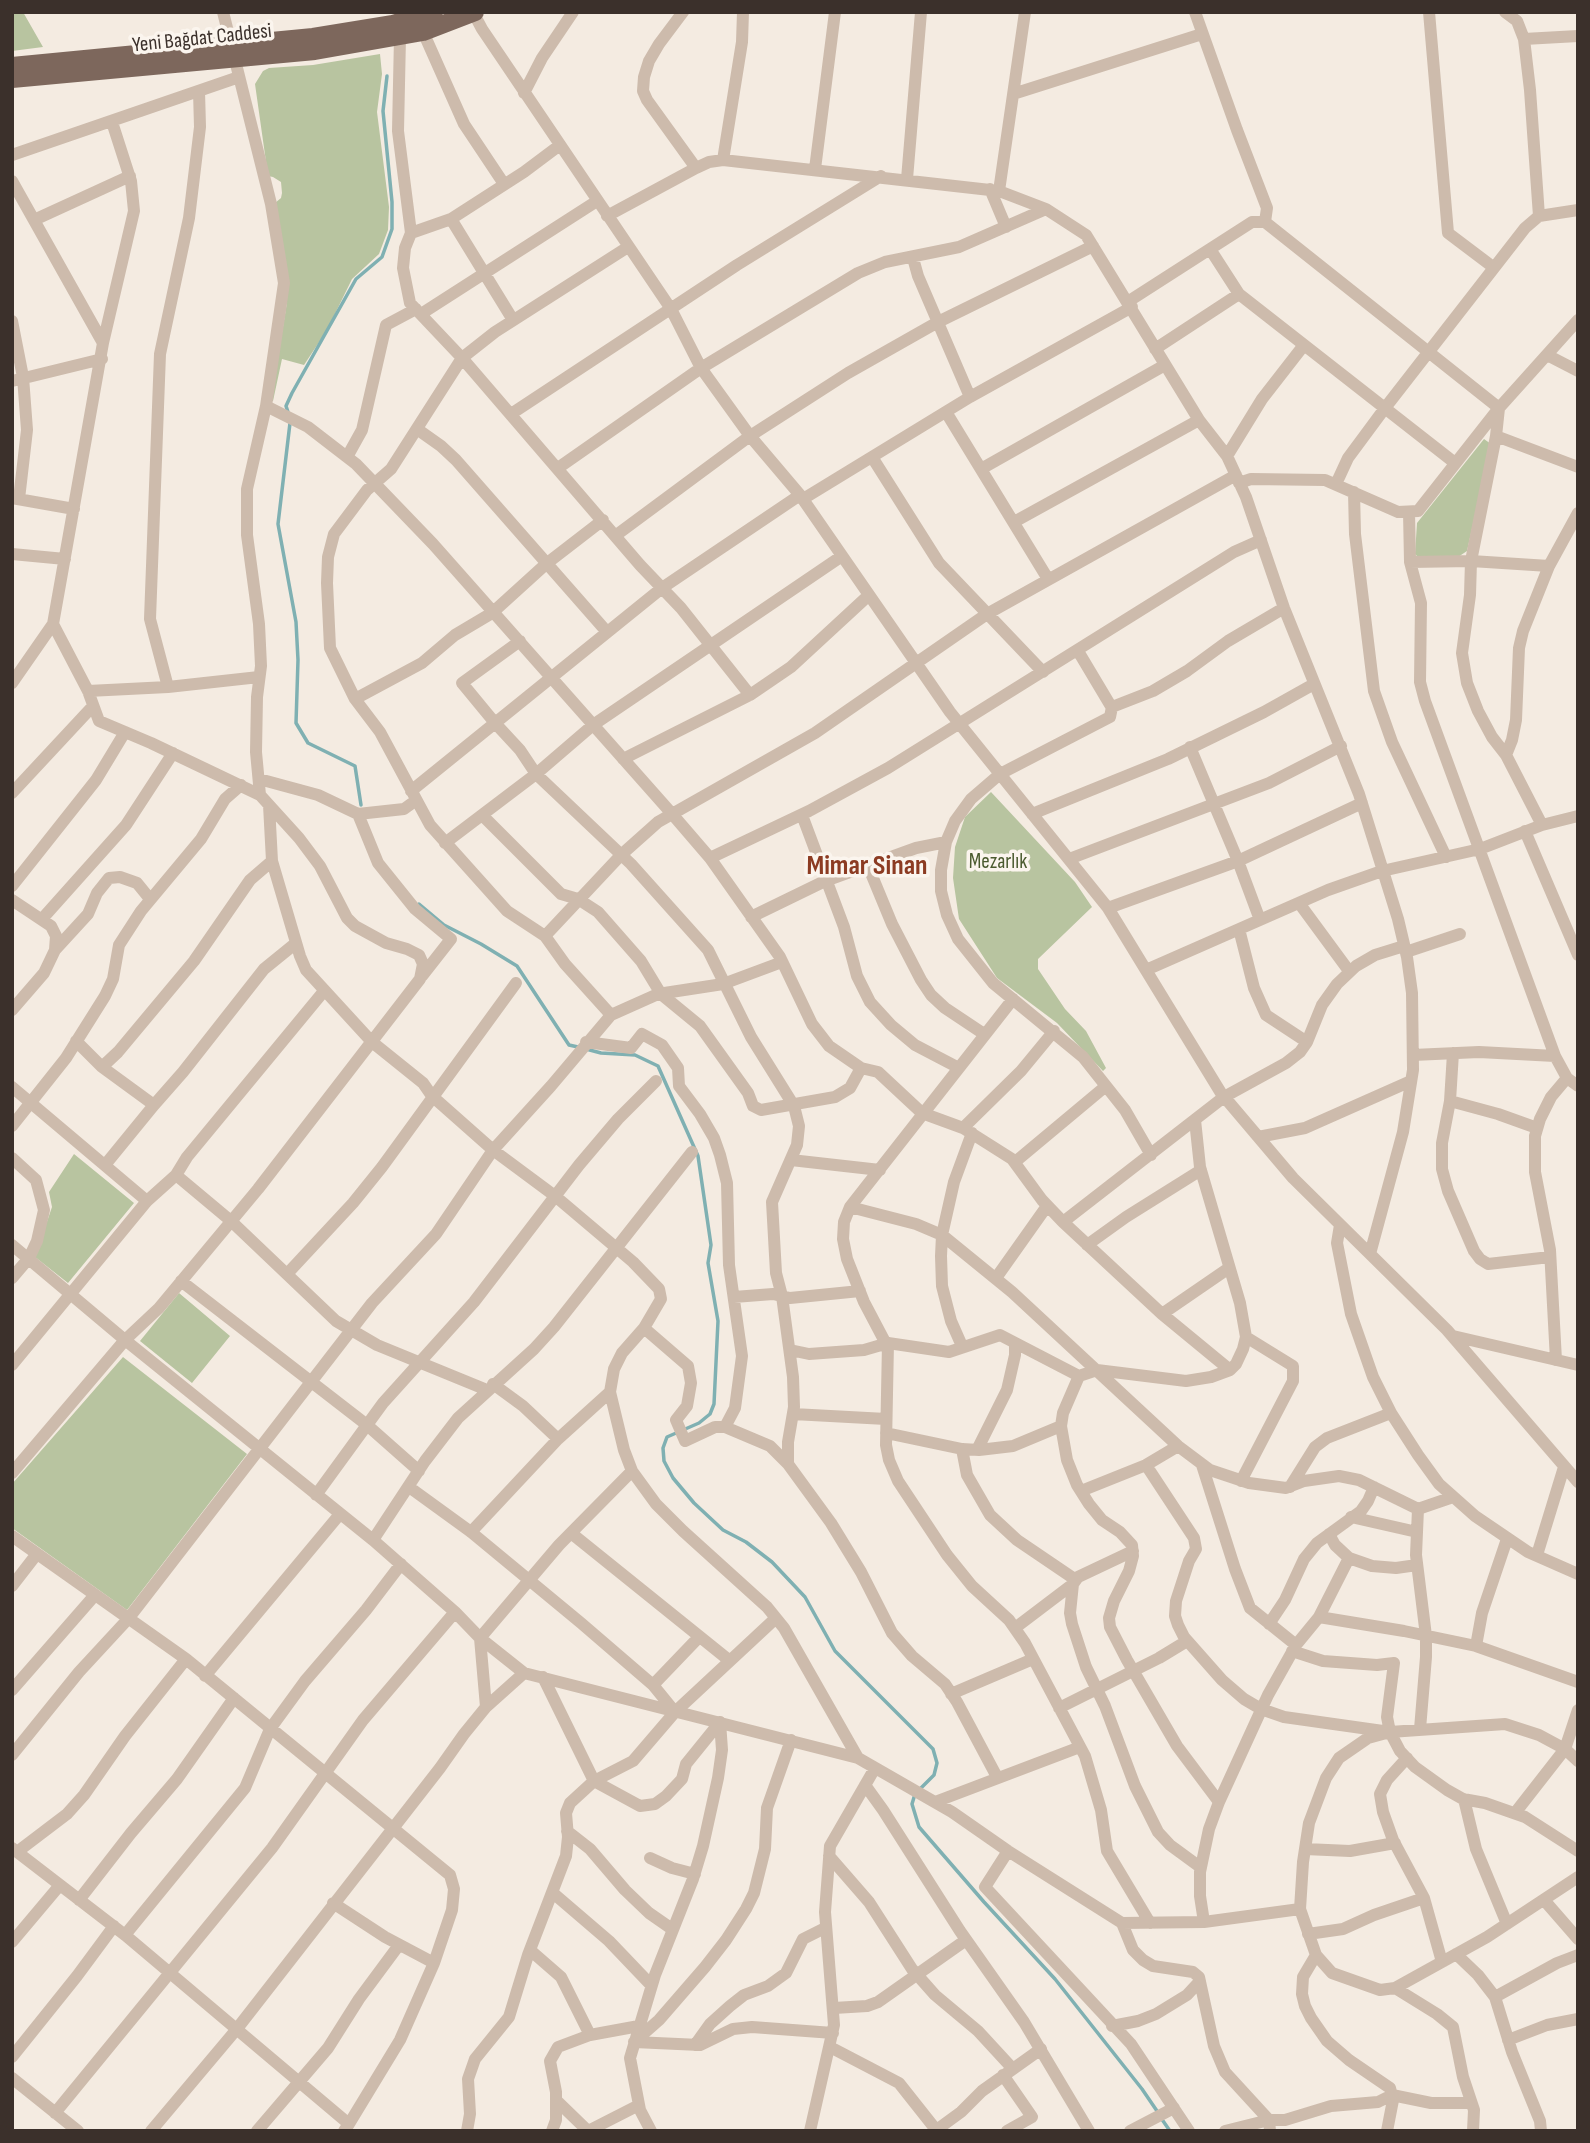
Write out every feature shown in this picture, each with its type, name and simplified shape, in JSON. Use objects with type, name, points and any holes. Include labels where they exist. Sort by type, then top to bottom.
[{"type":"main road","name":"Yeni Bağdat Caddesi","points":[[12,66],[235,60],[313,37],[474,13]]},
{"type":"main road","name":"Yeni Bağdat Caddesi","points":[[12,79],[315,51],[400,37],[425,21]]},
{"type":"street","points":[[223,12],[271,204],[284,283],[266,406],[247,489],[247,535],[259,625],[261,666],[257,697],[258,779],[265,800],[272,861],[296,943],[306,970],[372,1042],[423,1083],[432,1096],[493,1150],[555,1196],[634,1262],[659,1289],[661,1299],[644,1328],[622,1353],[614,1369],[610,1392],[632,1471],[665,1513],[759,1599],[784,1628],[858,1758]]},
{"type":"street","points":[[524,93],[542,58],[573,12]]},
{"type":"street","points":[[683,12],[649,61],[643,91],[696,168]]},
{"type":"street","points":[[723,160],[743,12]]},
{"type":"street","points":[[815,169],[835,12]]},
{"type":"street","points":[[907,179],[921,12]]},
{"type":"street","points":[[1006,226],[995,190],[1025,12]]},
{"type":"street","points":[[1195,12],[1267,208],[1265,222]]},
{"type":"street","points":[[1429,12],[1448,233],[1493,267]]},
{"type":"street","points":[[1505,12],[1517,21],[1524,39],[1539,216]]},
{"type":"street","points":[[474,13],[524,93],[671,309],[701,368],[750,436],[801,497],[959,723],[1108,908],[1224,1097],[1293,1178],[1453,1336],[1578,1482]]},
{"type":"street","points":[[425,21],[464,124],[504,184]]},
{"type":"street","points":[[1013,94],[1202,34]]},
{"type":"street","points":[[1524,39],[1578,36]]},
{"type":"street","points":[[400,37],[398,131],[411,233],[405,248],[403,268],[410,303],[462,358],[615,536],[681,608],[750,695]]},
{"type":"street","points":[[12,155],[199,91],[235,60]]},
{"type":"street","points":[[168,687],[150,619],[160,354],[189,218],[200,127],[199,91]]},
{"type":"street","points":[[12,683],[53,624],[103,343],[134,211],[130,176],[112,121]]},
{"type":"street","points":[[411,233],[451,219],[560,145]]},
{"type":"street","points":[[607,216],[696,168],[723,160],[995,190],[1046,209],[1076,227],[1093,246],[1199,420],[1227,456],[1238,479],[1284,608],[1362,803],[1405,949],[1412,993],[1411,1081],[1403,1132],[1370,1254]]},
{"type":"street","points":[[34,220],[130,176]]},
{"type":"street","points":[[511,414],[737,265],[881,176]]},
{"type":"street","points":[[12,181],[103,343]]},
{"type":"street","points":[[347,457],[362,430],[386,325],[419,311],[485,274],[597,201]]},
{"type":"street","points":[[558,468],[701,368],[858,273],[885,262],[960,247],[1046,209]]},
{"type":"street","points":[[1336,484],[1348,458],[1525,228],[1539,216],[1578,210]]},
{"type":"street","points":[[451,219],[513,320]]},
{"type":"street","points":[[258,779],[318,795],[358,814],[404,809],[413,796],[495,723],[662,588],[801,497],[1130,304],[1252,222],[1265,222],[1499,408]]},
{"type":"street","points":[[615,536],[750,436],[848,373],[938,322],[1093,246]]},
{"type":"street","points":[[611,1015],[565,964],[545,936],[507,911],[430,825],[380,732],[355,699],[330,648],[328,557],[334,534],[375,484],[391,469],[462,358],[513,320],[628,247]]},
{"type":"street","points":[[1210,249],[1239,294],[1455,463]]},
{"type":"street","points":[[913,258],[918,276],[970,397]]},
{"type":"street","points":[[1155,349],[1239,294]]},
{"type":"street","points":[[545,936],[621,855],[658,822],[785,752],[853,709],[988,614],[1048,579],[1238,479],[1325,480],[1398,512],[1418,511],[1499,408],[1578,320]]},
{"type":"street","points":[[12,321],[27,430],[16,498],[74,509]]},
{"type":"street","points":[[1227,456],[1262,399],[1304,345]]},
{"type":"street","points":[[1547,355],[1578,371]]},
{"type":"street","points":[[18,379],[102,359]]},
{"type":"street","points":[[981,469],[1165,365]]},
{"type":"street","points":[[266,406],[307,427],[347,457],[433,544],[551,676],[709,858],[782,962],[812,1024],[828,1046],[861,1068],[878,1072],[922,1113],[968,1130],[996,1147],[1014,1162],[1047,1206],[1087,1245],[1230,1370]]},
{"type":"street","points":[[1499,408],[1471,561],[1470,595],[1462,653],[1467,683],[1492,737],[1506,755],[1542,825]]},
{"type":"street","points":[[946,412],[1048,579]]},
{"type":"street","points":[[1014,522],[1199,420]]},
{"type":"street","points":[[417,429],[456,460],[607,632]]},
{"type":"street","points":[[1496,436],[1578,467]]},
{"type":"street","points":[[872,457],[939,562],[1043,672]]},
{"type":"street","points":[[1354,492],[1355,534],[1374,691],[1392,742],[1446,856]]},
{"type":"street","points":[[1409,512],[1410,562],[1420,603],[1420,682],[1447,764],[1555,1056],[1567,1077],[1578,1086]]},
{"type":"street","points":[[1506,755],[1516,720],[1522,631],[1549,566],[1578,513]]},
{"type":"street","points":[[355,699],[422,663],[455,635],[492,613],[546,564],[603,520]]},
{"type":"street","points":[[709,858],[802,815],[888,768],[1234,552],[1261,540]]},
{"type":"street","points":[[12,554],[65,559]]},
{"type":"street","points":[[445,843],[536,774],[593,725],[842,556]]},
{"type":"street","points":[[1410,562],[1471,561],[1549,566]]},
{"type":"street","points":[[623,759],[750,695],[791,667],[869,595]]},
{"type":"street","points":[[1112,708],[1153,691],[1284,608]]},
{"type":"street","points":[[53,624],[88,691],[99,721],[241,785],[265,800],[320,866],[347,918],[355,926],[386,943],[419,955],[423,964],[420,979]]},
{"type":"street","points":[[520,641],[462,683],[520,750],[536,774],[621,855],[708,950],[751,1037],[794,1106],[799,1126],[797,1145],[772,1202],[776,1273],[782,1296],[793,1377],[793,1414],[788,1442],[788,1464]]},
{"type":"street","points":[[1078,651],[1112,708],[1110,717],[1000,774],[971,799],[955,821],[946,842],[941,870],[941,891],[947,915],[958,939],[974,961],[993,982],[1083,1057],[1125,1110],[1151,1155]]},
{"type":"street","points":[[88,691],[168,687],[259,677]]},
{"type":"street","points":[[1032,814],[1168,758],[1264,712],[1314,684]]},
{"type":"street","points":[[12,793],[93,706]]},
{"type":"street","points":[[12,886],[96,780],[124,732]]},
{"type":"street","points":[[1069,859],[1269,783],[1341,746]]},
{"type":"street","points":[[1190,747],[1260,920]]},
{"type":"street","points":[[42,919],[126,825],[173,753]]},
{"type":"street","points":[[12,1126],[66,1058],[105,996],[113,979],[119,945],[150,899],[201,839],[226,799],[241,785]]},
{"type":"street","points":[[1108,908],[1238,861],[1362,803]]},
{"type":"street","points":[[12,1473],[231,1221],[451,939],[415,909],[374,859],[358,814]]},
{"type":"street","points":[[482,815],[561,894],[578,899],[598,912],[641,961],[661,994],[700,1026],[741,1083],[753,1106],[761,1110],[835,1097],[850,1088],[861,1068]]},
{"type":"street","points":[[802,815],[844,926],[857,976],[870,1002],[891,1025],[915,1045],[959,1068]]},
{"type":"street","points":[[1146,970],[1299,902],[1382,871],[1480,849],[1542,825],[1578,816]]},
{"type":"street","points":[[1525,831],[1575,939],[1578,955]]},
{"type":"street","points":[[751,917],[825,881],[916,848],[946,842]]},
{"type":"street","points":[[103,1067],[194,961],[250,880],[272,861]]},
{"type":"street","points":[[868,866],[892,924],[931,995],[945,1008],[984,1034]]},
{"type":"street","points":[[55,950],[88,914],[97,893],[109,878],[120,877],[137,883],[150,899]]},
{"type":"street","points":[[12,900],[51,926],[56,936],[55,950],[44,973],[12,1010]]},
{"type":"street","points":[[1299,902],[1349,971]]},
{"type":"street","points":[[1239,929],[1254,988],[1266,1015],[1307,1042]]},
{"type":"street","points":[[1063,1222],[1224,1097],[1286,1063],[1307,1042],[1322,1005],[1349,971],[1374,955],[1460,934]]},
{"type":"street","points":[[105,1165],[264,969],[296,943]]},
{"type":"street","points":[[12,1755],[61,1693],[128,1619],[392,1279],[436,1234],[493,1150],[611,1015],[661,994],[723,984],[782,962]]},
{"type":"street","points":[[287,1274],[353,1203],[382,1167],[516,983]]},
{"type":"street","points":[[12,1366],[147,1201],[176,1175],[194,1148],[324,991]]},
{"type":"street","points":[[888,1343],[860,1291],[843,1239],[844,1222],[850,1207],[1013,999]]},
{"type":"street","points":[[962,1346],[951,1321],[942,1286],[942,1235],[968,1130],[1054,1031]]},
{"type":"street","points":[[586,1042],[631,1048],[642,1034],[662,1045],[678,1068],[679,1086],[700,1114],[720,1155],[727,1183],[729,1265],[742,1356],[735,1408],[725,1427]]},
{"type":"street","points":[[76,1041],[103,1067],[154,1105]]},
{"type":"street","points":[[1413,1055],[1453,1053],[1555,1056]]},
{"type":"street","points":[[1453,1053],[1450,1101],[1442,1143],[1442,1169],[1448,1191],[1474,1251],[1488,1264],[1550,1257]]},
{"type":"street","points":[[1556,1360],[1550,1257],[1535,1172],[1537,1128],[1551,1097],[1567,1077]]},
{"type":"street","points":[[316,1495],[383,1403],[474,1302],[618,1119],[656,1081]]},
{"type":"street","points":[[1258,1137],[1305,1128],[1411,1081]]},
{"type":"street","points":[[1014,1162],[1106,1086]]},
{"type":"street","points":[[12,1087],[147,1201]]},
{"type":"street","points":[[1450,1101],[1499,1114],[1537,1128]]},
{"type":"street","points":[[790,1350],[809,1354],[864,1350],[888,1343],[949,1352],[1000,1335],[1079,1376],[1097,1370],[1185,1381],[1212,1377],[1230,1370],[1243,1349],[1246,1337],[1240,1303],[1201,1170],[1195,1121]]},
{"type":"street","points":[[373,1540],[458,1418],[534,1349],[554,1327],[692,1152]]},
{"type":"street","points":[[12,1158],[36,1180],[44,1210],[37,1241],[29,1258],[12,1278]]},
{"type":"street","points":[[791,1160],[880,1170]]},
{"type":"street","points":[[1087,1245],[1201,1170]]},
{"type":"street","points":[[176,1175],[231,1221],[336,1321],[377,1345],[490,1387],[523,1406],[558,1438]]},
{"type":"street","points":[[996,1278],[1047,1206]]},
{"type":"street","points":[[850,1207],[916,1224],[942,1235],[996,1278],[1178,1446],[1210,1470],[1268,1487],[1290,1487],[1304,1481],[1339,1476],[1359,1480],[1418,1509],[1454,1497]]},
{"type":"street","points":[[1340,1225],[1337,1243],[1351,1314],[1373,1377],[1391,1413],[1439,1484],[1475,1516],[1507,1539],[1578,1574]]},
{"type":"street","points":[[12,1245],[373,1540],[455,1612],[480,1638],[524,1673],[858,1758],[929,1799],[1122,1923],[1204,1922],[1300,1909]]},
{"type":"street","points":[[1163,1314],[1229,1268]]},
{"type":"street","points":[[180,1281],[367,1425],[419,1471]]},
{"type":"street","points":[[734,1297],[759,1294],[790,1298],[860,1291]]},
{"type":"street","points":[[644,1328],[688,1366],[691,1383],[687,1406],[677,1420],[685,1441],[715,1427],[725,1427],[770,1446],[788,1464],[861,1572],[891,1633],[912,1656],[945,1684],[970,1724],[978,1745],[997,1777]]},
{"type":"street","points":[[1453,1336],[1576,1366]]},
{"type":"street","points":[[1241,1481],[1293,1381],[1293,1366],[1246,1337]]},
{"type":"street","points":[[888,1343],[886,1433],[889,1460],[898,1481],[940,1544],[972,1586],[1015,1628],[1033,1659],[1080,1747],[1101,1810],[1107,1851],[1150,1923]]},
{"type":"street","points":[[977,1450],[1007,1390],[1015,1343]]},
{"type":"street","points":[[1079,1376],[1063,1413],[1061,1426],[1067,1460],[1081,1491],[1102,1520],[1120,1532],[1132,1545],[1133,1551],[1129,1571],[1109,1618],[1111,1627],[1132,1670],[1177,1746],[1219,1802]]},
{"type":"street","points":[[471,1532],[558,1438],[610,1392]]},
{"type":"street","points":[[1290,1487],[1315,1447],[1327,1438],[1391,1413]]},
{"type":"street","points":[[793,1414],[886,1419]]},
{"type":"street","points":[[886,1433],[977,1450],[1013,1446],[1061,1426]]},
{"type":"street","points":[[1081,1491],[1146,1465],[1178,1446]]},
{"type":"street","points":[[962,1449],[967,1475],[990,1515],[1017,1540],[1075,1582]]},
{"type":"street","points":[[1202,1464],[1250,1608],[1294,1648],[1323,1661],[1394,1664],[1387,1717],[1390,1732],[1415,1767],[1464,1799],[1515,1814],[1578,1852]]},
{"type":"street","points":[[1146,1465],[1194,1538],[1196,1549],[1189,1561],[1176,1601],[1175,1616],[1187,1641],[1222,1680],[1244,1699],[1261,1709],[1284,1717],[1390,1732]]},
{"type":"street","points":[[1537,1555],[1564,1466]]},
{"type":"street","points":[[486,1707],[480,1638],[571,1532],[632,1471]]},
{"type":"street","points":[[410,1487],[529,1579],[653,1685],[675,1712]]},
{"type":"street","points":[[1269,1624],[1285,1600],[1304,1559],[1317,1543],[1361,1511],[1374,1487]]},
{"type":"street","points":[[1418,1509],[1417,1565],[1426,1636],[1420,1729]]},
{"type":"street","points":[[205,1676],[340,1514]]},
{"type":"street","points":[[1351,1517],[1417,1532]]},
{"type":"street","points":[[571,1532],[730,1661]]},
{"type":"street","points":[[1329,1534],[1335,1545],[1349,1558],[1372,1566],[1396,1568],[1417,1565]]},
{"type":"street","points":[[12,1536],[186,1659],[450,1875],[454,1889],[452,1910],[419,2002],[400,2040],[346,2127],[298,2081],[125,1935],[15,1850],[67,1814],[84,1796],[125,1736],[186,1659]]},
{"type":"street","points":[[1476,1646],[1482,1614],[1507,1539]]},
{"type":"street","points":[[1015,1628],[1075,1582],[1133,1551]]},
{"type":"street","points":[[12,1586],[36,1555]]},
{"type":"street","points":[[1204,1922],[1200,1896],[1200,1867],[1219,1802],[1261,1709],[1294,1648],[1319,1617],[1349,1558]]},
{"type":"street","points":[[125,1935],[245,1788],[270,1729],[305,1681],[366,1610],[401,1564]]},
{"type":"street","points":[[1075,1582],[1070,1613],[1072,1624],[1086,1667],[1105,1706],[1135,1786],[1158,1832],[1170,1845],[1200,1867]]},
{"type":"street","points":[[12,1690],[95,1595]]},
{"type":"street","points":[[55,2113],[272,1848],[363,1720],[455,1612]]},
{"type":"street","points":[[1319,1617],[1476,1646],[1578,1682]]},
{"type":"street","points":[[467,2131],[470,2114],[468,2079],[475,2059],[509,2017],[530,1950],[566,1856],[566,1813],[570,1803],[594,1781],[633,1761],[675,1712],[776,1618]]},
{"type":"street","points":[[653,1685],[699,1637]]},
{"type":"street","points":[[1059,1707],[1187,1641]]},
{"type":"street","points":[[951,1693],[1033,1659]]},
{"type":"street","points":[[151,2131],[236,2030],[486,1707],[524,1673]]},
{"type":"street","points":[[543,1677],[594,1781],[640,1806],[655,1804],[666,1796],[682,1779],[686,1764],[720,1722]]},
{"type":"street","points":[[79,1900],[177,1779],[234,1699]]},
{"type":"street","points":[[1515,1814],[1565,1749],[1578,1710]]},
{"type":"street","points":[[650,2131],[639,2105],[630,2058],[652,1985],[695,1874],[718,1778],[722,1749],[720,1722]]},
{"type":"street","points":[[1578,1761],[1565,1749],[1539,1735],[1505,1724],[1390,1732],[1368,1738],[1339,1758],[1326,1778],[1309,1823],[1300,1909],[1316,1955],[1332,1973],[1380,1990],[1395,1988],[1442,1962],[1507,1924],[1578,1877]]},
{"type":"street","points":[[634,2042],[659,2020],[705,1967],[746,1909],[754,1893],[765,1849],[769,1798],[791,1741]]},
{"type":"street","points":[[929,1799],[1080,1747]]},
{"type":"street","points":[[1407,1758],[1387,1780],[1380,1794],[1383,1812],[1395,1843],[1424,1898],[1442,1962]]},
{"type":"street","points":[[810,2131],[833,2033],[834,2008],[825,1928],[830,1846],[874,1768]]},
{"type":"street","points":[[864,1785],[1041,2049],[1089,2131]]},
{"type":"street","points":[[1464,1799],[1476,1849],[1507,1924]]},
{"type":"street","points":[[568,1830],[590,1849],[641,1905],[672,1929]]},
{"type":"street","points":[[1305,1849],[1350,1850],[1395,1843]]},
{"type":"street","points":[[1008,1851],[985,1887],[1131,2044],[1170,2110],[1189,2131]]},
{"type":"street","points":[[829,1856],[869,1902],[917,1974],[953,2011],[978,2031],[1008,2072],[1032,2118],[1007,2131]]},
{"type":"street","points":[[650,1858],[695,1874]]},
{"type":"street","points":[[12,1942],[60,1885]]},
{"type":"street","points":[[553,1893],[609,1941],[652,1985]]},
{"type":"street","points":[[1308,1934],[1343,1929],[1424,1898]]},
{"type":"street","points":[[1544,1900],[1578,1939]]},
{"type":"street","points":[[333,1903],[434,1963]]},
{"type":"street","points":[[1122,1923],[1133,1950],[1143,1960],[1153,1966],[1193,1972],[1200,1982],[1214,2046],[1225,2072],[1269,2125]]},
{"type":"street","points":[[12,2057],[114,1926]]},
{"type":"street","points":[[695,2045],[710,2024],[730,2006],[744,1995],[768,1986],[786,1973],[803,1940],[825,1928]]},
{"type":"street","points":[[834,2008],[867,2006],[878,2002],[966,1940]]},
{"type":"street","points":[[257,2131],[328,2048],[399,1944]]},
{"type":"street","points":[[530,1950],[561,1977],[590,2035]]},
{"type":"street","points":[[1456,1954],[1478,1975],[1495,1997],[1541,2131]]},
{"type":"street","points":[[1316,1955],[1309,1963],[1302,1985],[1302,1994],[1311,2018],[1327,2041],[1390,2088],[1391,2116],[1387,2131]]},
{"type":"street","points":[[1495,1997],[1557,1963],[1578,1955]]},
{"type":"street","points":[[1112,2026],[1156,2014],[1187,1995],[1200,1982]]},
{"type":"street","points":[[1395,1988],[1437,2014],[1452,2027],[1474,2110],[1473,2131]]},
{"type":"street","points":[[1508,2040],[1547,2025],[1578,2019]]},
{"type":"street","points":[[552,2131],[556,2100],[550,2061],[558,2048],[590,2035],[639,2026]]},
{"type":"street","points":[[634,2042],[700,2045],[733,2029],[768,2027],[833,2033]]},
{"type":"street","points":[[830,2047],[900,2083],[936,2130],[1041,2049]]},
{"type":"street","points":[[12,2078],[78,2131]]},
{"type":"street","points":[[1225,2131],[1269,2125],[1331,2106],[1378,2102],[1392,2095],[1431,2103],[1471,2104]]},
{"type":"street","points":[[556,2100],[589,2131],[639,2105]]},
{"type":"street","points":[[1130,2131],[1170,2110]]},
{"type":"green space","points":[[12,12],[23,12],[43,47],[12,51]]},
{"type":"green space","points":[[380,54],[382,74],[377,112],[389,207],[388,230],[379,254],[352,279],[327,330],[304,365],[282,359],[271,401],[287,302],[275,203],[282,193],[281,182],[268,176],[255,84],[263,71],[269,68],[313,65]]},
{"type":"green space","points":[[1484,439],[1491,444],[1467,551],[1458,557],[1418,557],[1415,554],[1417,523]]},
{"type":"green space","name":"Mezarlık","points":[[991,792],[1075,882],[1092,907],[1038,959],[1038,969],[1065,1009],[1086,1031],[1106,1068],[1103,1071],[1057,1023],[997,978],[959,919],[953,878],[955,847],[965,817]]},
{"type":"green space","points":[[74,1154],[134,1203],[68,1283],[35,1257],[52,1207],[49,1192]]},
{"type":"green space","points":[[179,1293],[230,1336],[192,1383],[140,1341]]},
{"type":"green space","points":[[123,1357],[247,1454],[127,1610],[12,1528],[12,1484]]},
{"type":"waterway","points":[[288,412],[286,406],[292,393],[356,279],[382,257],[392,229],[383,111],[387,76]]},
{"type":"waterway","points":[[290,423],[278,524],[296,622],[296,723],[308,743],[355,766],[361,805]]},
{"type":"waterway","points":[[419,904],[444,925],[517,966],[569,1045],[578,1047]]},
{"type":"waterway","points":[[586,1049],[601,1053],[635,1055],[658,1066],[698,1156],[711,1245],[708,1263],[718,1321],[714,1404],[710,1414],[699,1423],[667,1437],[663,1448],[664,1461],[673,1478],[694,1503],[723,1530],[746,1542],[772,1562],[805,1597],[835,1651],[933,1749],[937,1763],[934,1775],[920,1789]]},
{"type":"waterway","points":[[915,1794],[912,1804],[919,1827],[1055,1979],[1157,2111]]},
{"type":"waterway","points":[[1161,2118],[1170,2131]]},
{"type":"district","name":"Mimar Sinan","points":[[867,867]]}]
